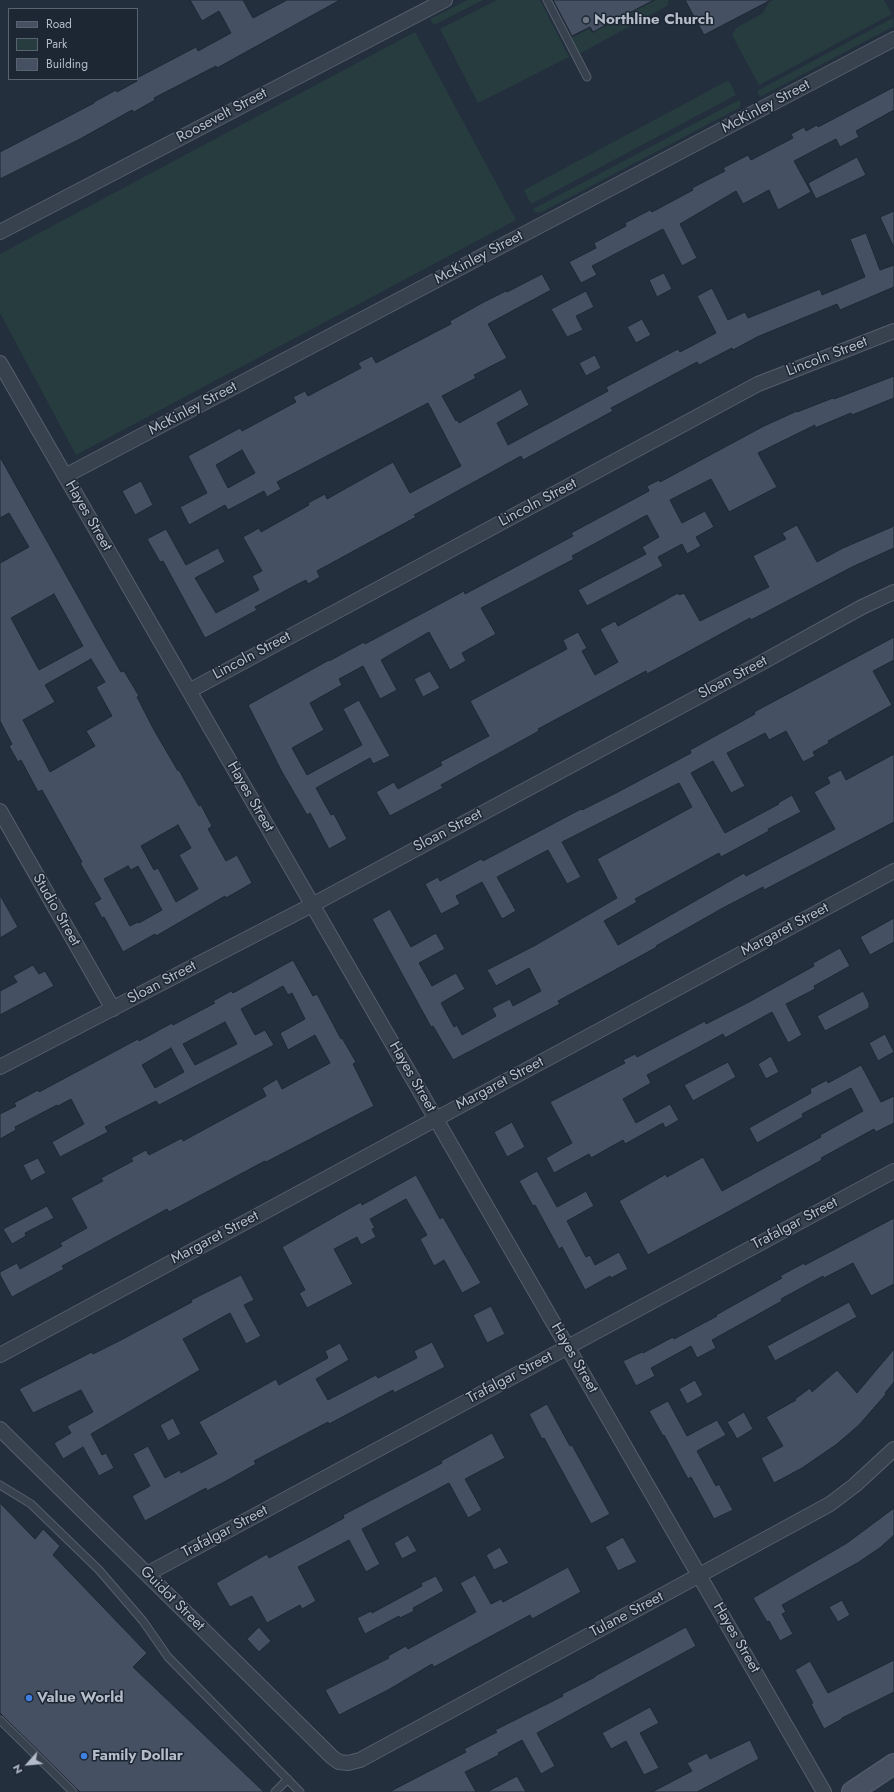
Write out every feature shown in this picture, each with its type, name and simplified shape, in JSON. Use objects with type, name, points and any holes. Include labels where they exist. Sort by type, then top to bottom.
[{"type":"main road","points":[[852,1792],[894,1764]]},
{"type":"street","name":"Roosevelt Street","points":[[0,232],[445,0]]},
{"type":"street","name":"McKinley Street","points":[[65,476],[894,39]]},
{"type":"street","name":"Lincoln Street","points":[[189,691],[758,384],[894,331]]},
{"type":"street","name":"Hayes Street","points":[[0,363],[824,1792]]},
{"type":"street","name":"Sloan Street","points":[[0,1067],[312,905],[754,667],[862,607],[894,592]]},
{"type":"street","name":"Studio Street","points":[[0,811],[113,1009]]},
{"type":"street","name":"Margaret Street","points":[[0,1355],[894,871]]},
{"type":"street","name":"Trafalgar Street","points":[[147,1574],[894,1171]]},
{"type":"street","name":"Guidot Street","points":[[0,1429],[332,1757],[339,1762],[348,1763]]},
{"type":"street","name":"Tulane Street","points":[[348,1763],[360,1760],[830,1504],[856,1485],[894,1449]]},
{"type":"lane","points":[[547,0],[587,77]]},
{"type":"lane","points":[[0,1485],[31,1504],[99,1570],[143,1621],[168,1657],[300,1792]]},
{"type":"lane","points":[[0,1720],[73,1792]]},
{"type":"lane","points":[[275,1792],[288,1779]]},
{"type":"green space","points":[[467,0],[483,0],[434,25],[430,19]]},
{"type":"green space","points":[[497,0],[540,0],[569,57],[478,103],[440,29]]},
{"type":"green space","points":[[656,0],[669,0],[667,4],[669,5],[579,54],[571,38],[589,29],[592,33],[612,22],[610,18],[620,18]]},
{"type":"green space","points":[[773,0],[884,0],[892,14],[759,85],[732,35],[736,28],[763,13],[769,2]]},
{"type":"green space","points":[[893,18],[894,26],[760,97],[757,91]]},
{"type":"green space","points":[[415,32],[516,220],[76,455],[0,313],[0,254]]},
{"type":"green space","points":[[727,81],[730,82],[736,95],[531,204],[524,190]]},
{"type":"green space","points":[[739,100],[741,103],[739,108],[540,213],[535,212],[533,209]]},
{"type":"building","points":[[190,0],[243,0],[253,18],[287,0],[340,0],[217,68],[216,66],[154,98],[155,100],[134,112],[132,110],[80,139],[0,179],[0,152],[116,90],[117,92],[137,81],[138,77],[196,47],[198,51],[231,33],[219,11],[202,21]]},
{"type":"building","name":"Northline Church","points":[[553,0],[654,0],[593,32],[590,27],[572,36]]},
{"type":"building","name":"Northline Church","points":[[685,0],[771,0],[704,35]]},
{"type":"building","points":[[894,87],[894,110],[856,131],[859,137],[840,147],[836,139],[794,161],[811,192],[778,210],[769,190],[743,204],[736,191],[680,224],[697,258],[682,266],[663,229],[592,266],[597,275],[581,283],[569,262],[596,248],[594,243],[626,226],[625,223],[650,210],[652,212],[693,190],[692,188],[725,171],[723,168],[748,155],[751,160],[793,138],[791,134],[804,127],[806,131],[817,125],[818,127]]},
{"type":"building","points":[[857,157],[866,175],[816,199],[808,183]]},
{"type":"building","points":[[894,211],[894,248],[880,217]]},
{"type":"building","points":[[866,233],[880,270],[894,265],[894,287],[840,310],[837,304],[757,337],[733,350],[732,348],[699,365],[697,362],[611,408],[613,411],[523,460],[521,456],[414,515],[416,517],[317,571],[320,577],[308,584],[306,580],[294,586],[255,607],[257,610],[205,638],[163,561],[160,562],[147,539],[166,529],[186,565],[218,548],[225,562],[195,578],[216,613],[259,590],[252,576],[262,571],[243,537],[259,528],[261,532],[309,505],[308,503],[325,494],[327,499],[393,462],[410,493],[461,466],[428,403],[277,482],[281,489],[267,497],[264,491],[228,510],[225,505],[189,525],[180,507],[207,493],[188,456],[240,428],[242,431],[296,402],[293,397],[305,391],[308,396],[361,368],[358,363],[372,356],[376,363],[451,324],[450,321],[482,303],[542,274],[551,290],[488,324],[507,358],[474,375],[476,378],[442,396],[456,421],[458,420],[459,423],[521,389],[529,405],[497,423],[508,445],[608,391],[606,387],[678,349],[680,352],[716,333],[697,296],[712,288],[728,320],[745,312],[748,318],[820,289],[822,295],[865,277],[850,239]],"holes":[[[242,450],[255,473],[228,488],[216,465]]]},
{"type":"building","points":[[664,273],[672,289],[657,297],[649,280]]},
{"type":"building","points":[[586,291],[594,307],[576,316],[583,330],[567,337],[551,309]]},
{"type":"building","points":[[642,319],[651,335],[636,343],[627,327]]},
{"type":"building","points":[[595,355],[601,368],[586,376],[579,363]]},
{"type":"building","points":[[894,376],[894,398],[852,415],[851,413],[815,428],[815,425],[758,453],[777,487],[729,512],[711,479],[670,500],[682,523],[705,511],[714,527],[696,537],[701,546],[687,554],[682,544],[658,557],[663,566],[587,606],[578,590],[646,554],[642,547],[659,537],[647,515],[572,556],[574,559],[481,608],[496,634],[462,653],[466,661],[450,670],[429,632],[381,660],[397,690],[380,699],[363,666],[339,679],[342,685],[310,703],[324,730],[292,748],[307,775],[362,745],[343,709],[359,700],[390,756],[373,764],[370,758],[316,788],[331,815],[334,814],[347,839],[329,849],[310,813],[307,815],[282,772],[248,705],[329,660],[364,642],[365,644],[464,591],[465,594],[573,536],[571,533],[649,491],[647,486],[659,480],[660,482],[764,426],[797,411],[833,398],[834,399]]},
{"type":"building","points":[[0,457],[121,672],[124,671],[139,696],[137,697],[154,730],[199,806],[201,805],[212,826],[208,829],[226,861],[237,855],[252,883],[226,898],[225,896],[156,936],[155,934],[123,952],[104,917],[102,918],[94,903],[101,899],[80,863],[82,862],[42,790],[38,792],[21,760],[18,762],[9,746],[12,744],[0,721],[0,563],[29,547],[9,513],[0,518]],"holes":[[[54,594],[83,646],[39,670],[11,618]],[[91,659],[105,682],[96,687],[112,716],[86,731],[95,746],[50,772],[23,720],[55,702],[45,685]],[[178,825],[191,848],[179,855],[198,889],[176,902],[158,868],[154,870],[141,846]],[[128,866],[131,870],[138,866],[162,910],[139,923],[138,922],[130,926],[104,879]]]},
{"type":"building","points":[[141,481],[153,505],[135,515],[122,491]]},
{"type":"building","points":[[797,525],[817,562],[843,548],[894,526],[894,548],[852,567],[751,620],[750,618],[647,674],[646,671],[538,729],[539,731],[441,785],[443,788],[390,816],[376,792],[394,782],[398,789],[442,765],[440,762],[489,736],[470,701],[567,649],[563,640],[578,632],[587,648],[582,651],[595,675],[618,662],[600,629],[615,621],[618,626],[678,593],[679,595],[684,593],[700,621],[769,587],[753,556],[786,539],[782,533]]},
{"type":"building","points":[[894,637],[894,660],[873,671],[892,705],[828,741],[829,743],[813,752],[815,756],[803,762],[786,731],[769,740],[765,733],[727,753],[745,786],[731,793],[713,761],[691,773],[725,833],[779,804],[778,803],[792,795],[801,812],[768,829],[769,831],[721,857],[719,853],[635,899],[637,902],[604,921],[618,945],[744,873],[746,876],[835,829],[814,792],[830,783],[827,777],[841,770],[846,780],[894,754],[894,822],[764,890],[763,887],[721,909],[656,946],[657,947],[558,1001],[560,1004],[453,1060],[433,1026],[431,1027],[372,919],[390,909],[411,947],[436,933],[445,949],[419,963],[432,986],[456,973],[465,989],[441,1003],[454,1027],[457,1025],[462,1035],[496,1016],[492,1008],[510,999],[513,1006],[541,991],[529,968],[496,986],[487,970],[534,946],[617,898],[597,859],[692,807],[679,783],[562,842],[581,877],[567,884],[548,850],[497,877],[516,911],[502,919],[482,882],[456,896],[460,904],[441,914],[425,884],[438,877],[440,881],[481,859],[483,861],[581,809],[582,810],[616,793],[691,753],[690,750],[755,714],[754,712]]},
{"type":"building","points":[[430,671],[440,688],[423,697],[414,679]]},
{"type":"building","points":[[0,895],[18,927],[0,938]]},
{"type":"building","points":[[894,918],[894,942],[870,955],[860,937]]},
{"type":"building","points":[[840,948],[850,966],[814,986],[815,989],[786,1004],[802,1035],[788,1043],[772,1012],[725,1038],[723,1034],[647,1075],[651,1083],[623,1099],[636,1123],[670,1104],[679,1120],[665,1128],[663,1123],[625,1144],[623,1140],[591,1158],[589,1154],[554,1173],[546,1158],[572,1143],[550,1102],[625,1063],[623,1060],[635,1054],[637,1057],[705,1021],[706,1024],[749,1002],[814,966],[813,963]]},
{"type":"building","points":[[293,960],[313,996],[317,994],[341,1039],[342,1038],[356,1062],[353,1064],[374,1106],[266,1162],[265,1161],[169,1212],[167,1209],[62,1266],[64,1269],[12,1297],[0,1275],[0,1272],[17,1263],[20,1269],[62,1246],[60,1243],[87,1228],[71,1198],[103,1181],[101,1178],[133,1161],[131,1158],[146,1150],[149,1155],[182,1138],[183,1141],[266,1096],[262,1088],[277,1079],[282,1089],[330,1063],[315,1035],[288,1050],[280,1033],[305,1019],[292,993],[288,995],[283,986],[241,1009],[255,1035],[265,1030],[274,1045],[159,1105],[156,1101],[105,1127],[108,1132],[60,1157],[52,1142],[84,1124],[71,1099],[15,1127],[16,1130],[0,1139],[0,1114],[16,1106],[14,1103],[38,1090],[39,1092],[138,1039],[139,1041],[172,1023],[173,1025],[215,1003],[213,1001],[231,991],[233,993]],"holes":[[[225,1022],[237,1044],[195,1065],[183,1044]],[[171,1048],[184,1072],[155,1088],[142,1065]]]},
{"type":"building","points":[[33,965],[39,974],[45,971],[54,986],[0,1015],[0,991],[17,982],[13,976]]},
{"type":"building","points":[[863,991],[869,1003],[869,1008],[825,1031],[817,1016]]},
{"type":"building","points":[[885,1034],[894,1052],[878,1061],[869,1043]]},
{"type":"building","points":[[771,1056],[779,1072],[766,1079],[758,1064]]},
{"type":"building","points":[[728,1062],[736,1077],[693,1101],[684,1085]]},
{"type":"building","points":[[861,1065],[881,1102],[894,1096],[894,1123],[876,1132],[874,1129],[821,1158],[822,1160],[648,1255],[619,1201],[666,1174],[667,1177],[703,1157],[722,1191],[821,1137],[820,1135],[863,1111],[851,1088],[802,1114],[803,1117],[757,1143],[749,1128],[811,1093],[810,1089],[827,1080],[828,1083]]},
{"type":"building","points":[[512,1122],[525,1147],[507,1157],[494,1132]]},
{"type":"building","points":[[38,1158],[46,1173],[31,1181],[23,1165]]},
{"type":"building","points":[[537,1171],[557,1207],[586,1191],[594,1206],[567,1221],[586,1257],[590,1255],[595,1265],[619,1252],[628,1269],[611,1278],[610,1276],[585,1290],[562,1247],[559,1249],[535,1205],[533,1206],[519,1181]]},
{"type":"building","points":[[416,1175],[440,1219],[443,1217],[481,1283],[462,1293],[444,1260],[434,1266],[420,1239],[427,1235],[406,1199],[370,1219],[375,1228],[372,1229],[376,1237],[361,1245],[357,1237],[334,1249],[353,1284],[307,1308],[299,1293],[305,1290],[282,1247],[361,1202],[362,1205]]},
{"type":"building","points":[[47,1206],[54,1218],[25,1233],[26,1236],[12,1244],[3,1229]]},
{"type":"building","points":[[894,1218],[894,1284],[871,1296],[853,1263],[824,1278],[823,1276],[712,1340],[716,1348],[697,1358],[691,1346],[651,1368],[655,1376],[636,1386],[623,1361],[642,1352],[643,1353],[673,1337],[674,1339],[782,1278],[780,1276],[804,1263],[805,1265]]},
{"type":"building","points":[[241,1275],[254,1300],[244,1305],[261,1336],[246,1344],[230,1313],[183,1339],[200,1370],[91,1434],[102,1455],[106,1453],[114,1468],[99,1476],[83,1447],[63,1459],[54,1443],[71,1433],[67,1426],[93,1412],[81,1390],[33,1413],[19,1389],[92,1352],[93,1354],[119,1341],[192,1302],[191,1300]]},
{"type":"building","points":[[849,1302],[857,1317],[775,1361],[767,1346]]},
{"type":"building","points":[[491,1306],[505,1334],[487,1343],[473,1315]]},
{"type":"building","points":[[432,1342],[445,1367],[394,1393],[393,1390],[329,1424],[328,1422],[254,1461],[256,1464],[226,1481],[207,1491],[206,1488],[145,1521],[132,1496],[150,1486],[133,1454],[148,1446],[165,1478],[180,1470],[181,1473],[217,1454],[199,1422],[276,1379],[279,1385],[328,1358],[325,1351],[340,1343],[349,1360],[316,1379],[328,1400],[376,1375],[378,1378],[417,1358],[414,1351]]},
{"type":"building","points":[[894,1349],[894,1382],[885,1393],[886,1394],[859,1425],[837,1444],[802,1468],[774,1483],[761,1458],[783,1446],[766,1417],[796,1400],[795,1399],[810,1388],[812,1392],[837,1370],[857,1393]]},
{"type":"building","points":[[695,1380],[703,1395],[687,1404],[679,1389]]},
{"type":"building","points":[[668,1401],[687,1436],[717,1420],[726,1435],[697,1451],[716,1486],[719,1484],[733,1510],[714,1519],[691,1477],[688,1479],[649,1411]]},
{"type":"building","points":[[547,1404],[570,1446],[572,1445],[610,1514],[591,1524],[544,1438],[542,1439],[529,1414]]},
{"type":"building","points":[[744,1412],[753,1429],[737,1439],[727,1422]]},
{"type":"building","points":[[173,1418],[181,1434],[168,1441],[160,1425]]},
{"type":"building","points":[[492,1433],[505,1458],[465,1479],[482,1510],[468,1518],[449,1483],[362,1529],[380,1564],[366,1572],[349,1540],[298,1567],[316,1601],[302,1609],[300,1605],[267,1623],[252,1596],[230,1607],[216,1583],[267,1554],[269,1558],[311,1536],[344,1518],[343,1515],[442,1463],[441,1461]]},
{"type":"building","points":[[0,1503],[35,1539],[43,1529],[60,1546],[53,1555],[147,1653],[133,1667],[264,1792],[80,1792],[0,1713]]},
{"type":"building","points":[[894,1508],[894,1535],[881,1547],[859,1562],[782,1605],[786,1612],[782,1614],[793,1634],[780,1641],[769,1621],[767,1622],[753,1598],[847,1543]]},
{"type":"building","points":[[408,1535],[417,1551],[402,1559],[394,1543]]},
{"type":"building","points":[[623,1537],[637,1562],[618,1571],[605,1547]]},
{"type":"building","points":[[500,1547],[509,1563],[494,1570],[486,1555]]},
{"type":"building","points":[[568,1567],[581,1592],[532,1619],[530,1615],[434,1667],[432,1664],[388,1690],[339,1715],[325,1690],[389,1658],[388,1656],[406,1646],[408,1649],[476,1612],[460,1583],[475,1575],[491,1604],[501,1599],[503,1602]]},
{"type":"building","points":[[436,1576],[444,1591],[413,1608],[414,1611],[400,1618],[399,1616],[365,1634],[357,1618],[371,1611],[372,1613],[422,1586],[421,1583]]},
{"type":"building","points":[[842,1600],[850,1615],[838,1622],[829,1607]]},
{"type":"building","points":[[259,1627],[271,1641],[259,1652],[247,1639]]},
{"type":"building","points":[[686,1627],[696,1646],[537,1733],[555,1766],[541,1774],[522,1740],[498,1753],[499,1755],[465,1772],[476,1792],[389,1792],[466,1752],[464,1749],[497,1732],[495,1730],[563,1696],[562,1694]]},
{"type":"building","points":[[894,1660],[894,1692],[842,1718],[824,1729],[811,1704],[813,1703],[795,1670],[810,1661],[828,1693]]},
{"type":"building","points":[[650,1707],[659,1723],[640,1733],[659,1768],[644,1775],[626,1741],[611,1749],[602,1733]]},
{"type":"building","points":[[750,1740],[759,1759],[697,1792],[652,1792],[692,1771],[687,1763],[707,1753],[710,1759]]},
{"type":"building","points":[[517,1776],[526,1792],[487,1792]]},
{"type":"place","name":"Northline Church","points":[[586,20]]},
{"type":"place","name":"Value World","points":[[29,1698]]},
{"type":"place","name":"Family Dollar","points":[[84,1756]]}]
